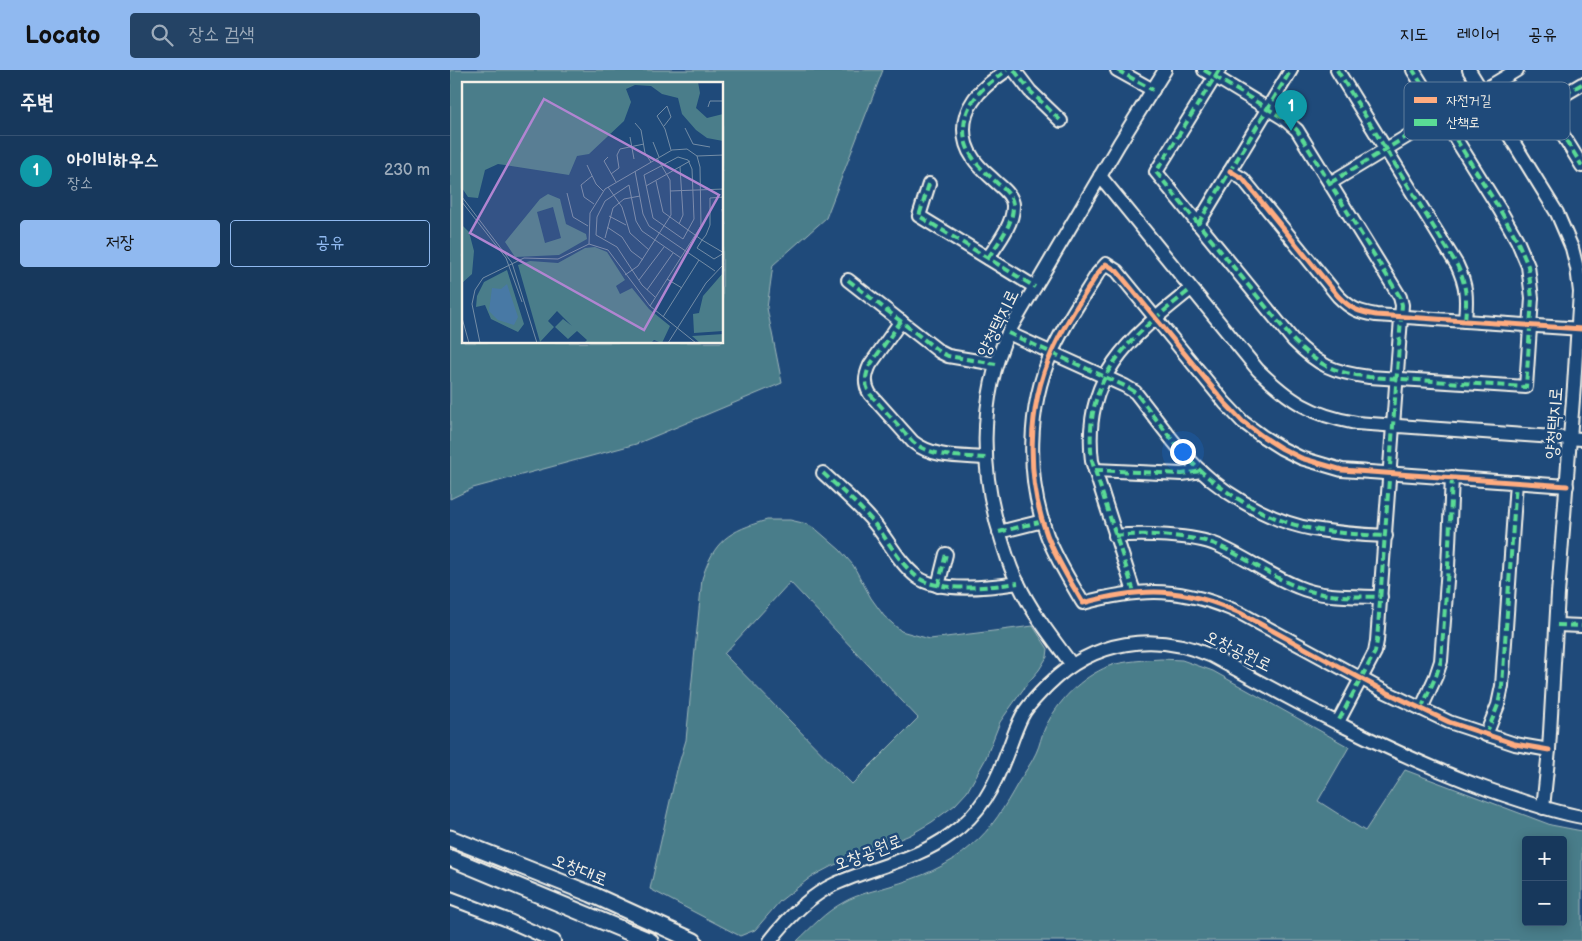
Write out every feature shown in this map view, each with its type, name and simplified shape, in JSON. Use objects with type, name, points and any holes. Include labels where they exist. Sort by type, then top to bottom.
[{"type":"main road","name":"오창대로","points":[[450,838],[591,894],[694,941]]},
{"type":"main road","points":[[450,858],[650,941]]},
{"type":"street","points":[[988,258],[1012,217],[1014,207],[1012,200],[1004,190],[974,159],[965,138],[964,126],[966,113],[973,100],[1007,70]]},
{"type":"street","points":[[1014,70],[1035,96],[1061,121]]},
{"type":"street","points":[[1117,70],[1152,90]]},
{"type":"street","name":"양청택지로","points":[[1072,665],[1034,612],[1018,583],[999,532],[992,509],[986,458],[987,409],[996,364],[1008,333],[1165,70]]},
{"type":"street","points":[[1198,224],[1291,70]]},
{"type":"street","points":[[1337,70],[1463,277],[1467,297],[1465,321]]},
{"type":"street","points":[[1413,70],[1420,82]]},
{"type":"street","name":"양청택지로","points":[[1469,70],[1476,82]]},
{"type":"street","points":[[1497,82],[1517,70]]},
{"type":"street","points":[[1338,722],[1361,679],[1378,641],[1394,426],[1397,379],[1401,317],[1400,297],[1297,130],[1283,118],[1212,72],[1156,172],[1293,340],[1309,356],[1333,370],[1347,374],[1397,379],[1526,387],[1531,281],[1528,266],[1524,254],[1500,210],[1456,140]]},
{"type":"street","points":[[1570,91],[1582,84]]},
{"type":"street","points":[[1330,183],[1404,138]]},
{"type":"street","name":"양청택지로","points":[[1512,140],[1565,229],[1577,268],[1580,292],[1576,439],[1567,486],[1549,750],[1543,808]]},
{"type":"street","points":[[1566,140],[1581,163]]},
{"type":"street","points":[[1230,171],[1242,179],[1351,308],[1361,312],[1401,317],[1580,329]]},
{"type":"street","points":[[1100,176],[1258,370],[1287,396],[1313,411],[1338,420],[1356,423],[1576,439]]},
{"type":"street","points":[[929,184],[919,216],[1035,287]]},
{"type":"street","points":[[1549,750],[1515,744],[1449,722],[1361,679],[1219,604],[1181,594],[1157,592],[1134,592],[1112,595],[1083,603],[1047,535],[1036,492],[1033,469],[1032,430],[1038,390],[1051,353],[1098,272],[1106,264],[1117,271],[1225,404],[1243,422],[1262,436],[1301,458],[1342,470],[1567,486]]},
{"type":"street","points":[[848,280],[940,352],[948,356],[996,364]]},
{"type":"street","points":[[1134,592],[1094,470],[1090,442],[1091,421],[1095,403],[1105,378],[1123,350],[1140,331],[1191,289]]},
{"type":"street","points":[[902,321],[870,365],[866,373],[866,388],[920,448],[938,454],[986,458]]},
{"type":"street","points":[[1008,333],[1135,392],[1185,455],[1201,471],[1222,488],[1270,516],[1311,529],[1386,536]]},
{"type":"street","points":[[1094,470],[1182,474],[1201,471]]},
{"type":"street","points":[[822,473],[874,522],[896,553],[917,577],[938,586],[952,587],[1018,583]]},
{"type":"street","points":[[1421,709],[1441,661],[1452,478]]},
{"type":"street","points":[[1486,735],[1498,706],[1502,686],[1516,482]]},
{"type":"street","points":[[999,532],[1043,521]]},
{"type":"street","points":[[1115,536],[1166,536],[1215,544],[1298,587],[1315,593],[1381,598]]},
{"type":"street","points":[[938,586],[946,554]]},
{"type":"street","points":[[1557,625],[1582,626]]},
{"type":"street","name":"오창공원로","points":[[770,941],[790,917],[817,894],[834,885],[912,856],[950,836],[985,801],[1026,711],[1042,691],[1072,665],[1098,651],[1136,642],[1181,645],[1212,656],[1384,746],[1445,773],[1543,808],[1582,817]]},
{"type":"street","points":[[450,898],[505,919],[554,941]]},
{"type":"green space","points":[[450,70],[883,70],[826,218],[773,265],[767,308],[782,383],[636,444],[473,488],[450,499]]},
{"type":"green space","points":[[767,520],[790,520],[807,524],[817,530],[840,550],[853,565],[871,598],[884,616],[901,631],[930,639],[1033,626],[1048,649],[1047,657],[1039,670],[1000,722],[985,760],[967,792],[955,805],[910,835],[832,866],[811,877],[780,901],[755,930],[740,936],[650,889],[677,770],[686,740],[702,579],[718,546],[733,533]],"holes":[[[790,582],[918,718],[852,784],[724,654]]]},
{"type":"green space","points":[[1161,659],[1182,660],[1213,671],[1349,747],[1318,801],[1365,831],[1405,770],[1551,825],[1582,831],[1582,941],[797,941],[825,915],[849,899],[922,875],[953,860],[979,839],[998,817],[1034,757],[1050,718],[1063,700],[1079,684],[1098,671],[1115,664]]},
{"type":"marked path","points":[[988,258],[1010,221],[1013,203],[1003,188],[973,158],[966,144],[964,130],[966,115],[976,96],[1007,70]]},
{"type":"marked path","points":[[1014,70],[1030,91],[1061,121]]},
{"type":"marked path","points":[[1117,70],[1153,90]]},
{"type":"marked path","points":[[1204,70],[1283,118],[1297,130],[1400,297],[1402,305],[1377,641],[1375,652],[1338,722]]},
{"type":"marked path","points":[[1219,70],[1156,172],[1293,340],[1319,362],[1346,373],[1369,377],[1526,387],[1532,298],[1528,266],[1517,240],[1500,210],[1456,140]]},
{"type":"marked path","points":[[1198,224],[1291,70]]},
{"type":"marked path","points":[[1337,70],[1457,265],[1466,292],[1465,321]]},
{"type":"marked path","points":[[1413,70],[1420,82]]},
{"type":"marked path","points":[[1570,91],[1582,84]]},
{"type":"marked path","points":[[1330,183],[1404,138]]},
{"type":"marked path","points":[[1566,140],[1582,166]]},
{"type":"marked path","points":[[929,184],[919,216],[1035,287]]},
{"type":"marked path","points":[[848,280],[940,352],[948,356],[996,364]]},
{"type":"marked path","points":[[1134,592],[1092,461],[1091,431],[1095,405],[1103,382],[1115,361],[1130,342],[1148,324],[1191,289]]},
{"type":"marked path","points":[[901,321],[870,365],[866,380],[870,394],[913,442],[921,447],[938,454],[986,458]]},
{"type":"marked path","points":[[1008,333],[1135,392],[1185,455],[1212,480],[1243,502],[1278,519],[1296,525],[1331,532],[1386,536]]},
{"type":"marked path","points":[[1095,470],[1182,474],[1201,471]]},
{"type":"marked path","points":[[823,473],[868,516],[899,558],[917,577],[938,585],[966,588],[1018,583]]},
{"type":"marked path","points":[[1421,709],[1441,661],[1452,477]]},
{"type":"marked path","points":[[1486,735],[1498,705],[1502,686],[1516,482]]},
{"type":"marked path","points":[[999,532],[1043,521]]},
{"type":"marked path","points":[[1115,536],[1167,536],[1195,539],[1217,545],[1288,583],[1308,591],[1339,596],[1381,597]]},
{"type":"marked path","points":[[938,586],[946,554]]},
{"type":"marked path","points":[[1557,625],[1582,626]]},
{"type":"cycle path","points":[[1230,171],[1243,179],[1338,296],[1355,309],[1376,315],[1582,329]]},
{"type":"cycle path","points":[[1549,750],[1515,744],[1449,722],[1384,691],[1240,613],[1200,598],[1163,592],[1144,592],[1083,603],[1055,553],[1040,513],[1035,491],[1033,467],[1034,419],[1044,373],[1052,352],[1080,302],[1098,273],[1106,264],[1117,271],[1225,403],[1243,422],[1281,448],[1301,458],[1342,470],[1567,486]]},
{"type":"place","name":"아이비하우스","points":[[1291,131]]}]
